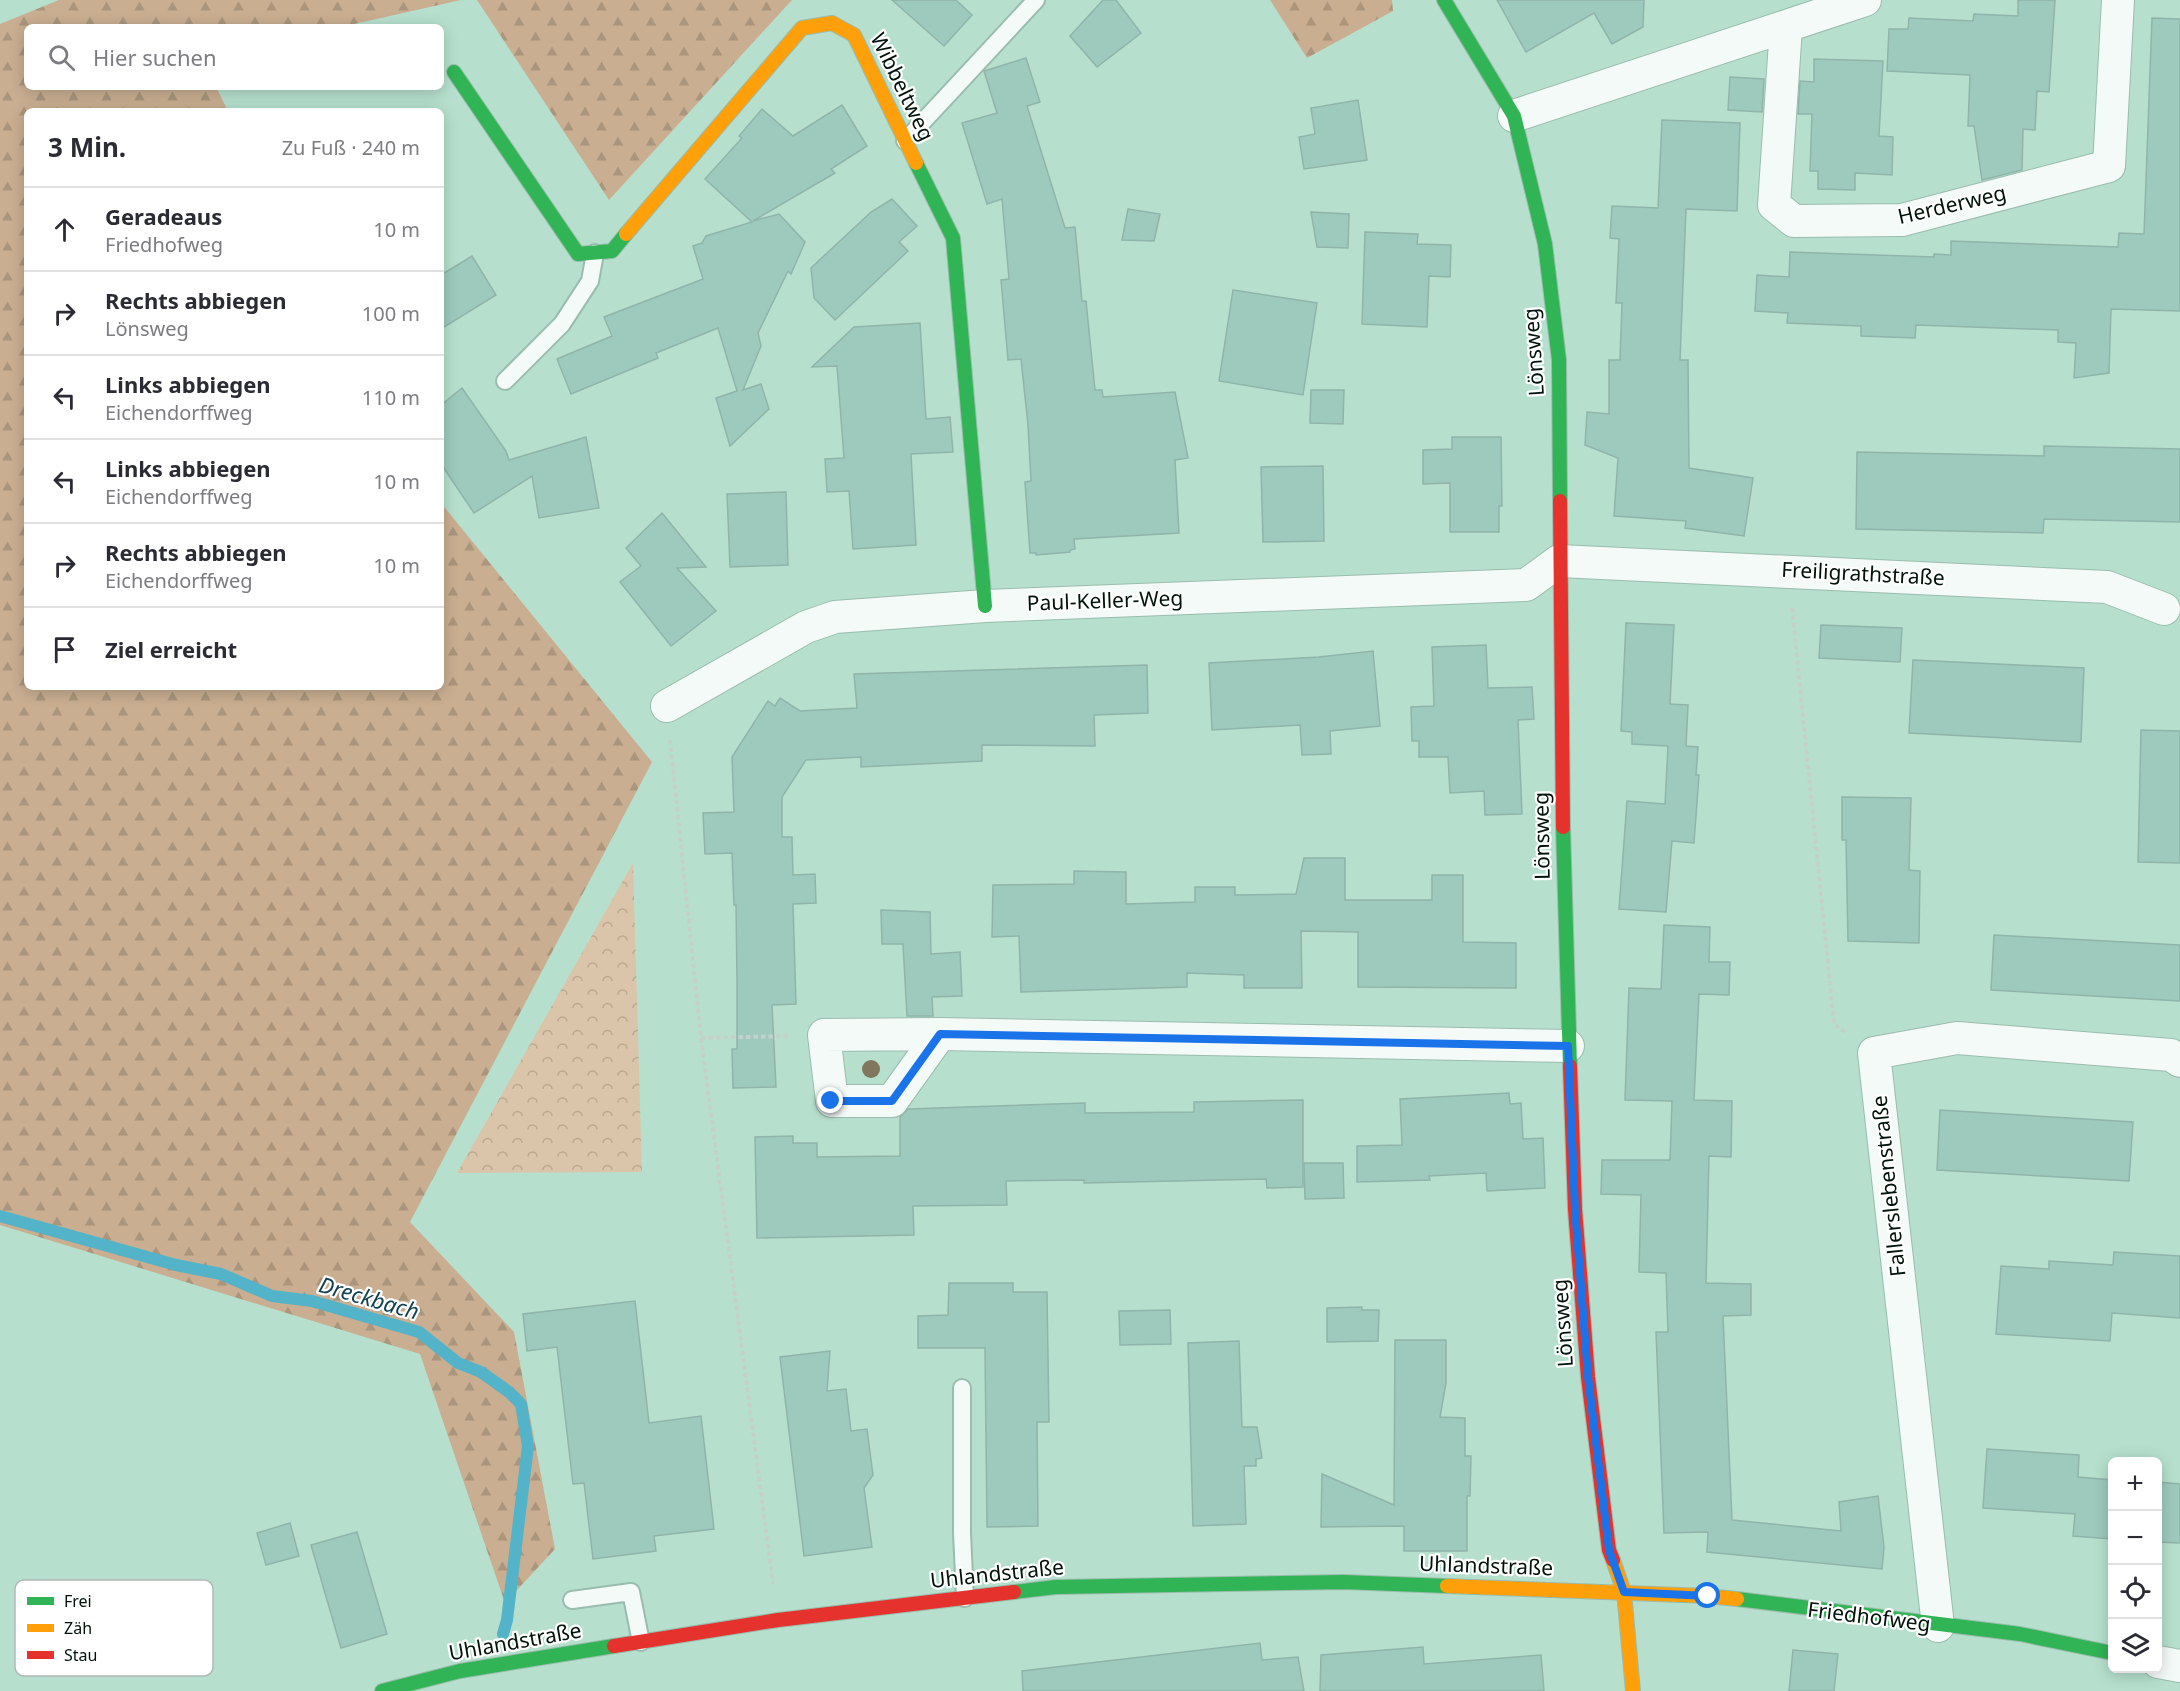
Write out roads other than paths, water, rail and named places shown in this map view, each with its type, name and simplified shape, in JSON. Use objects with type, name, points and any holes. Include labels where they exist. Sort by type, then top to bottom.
[{"type":"street","name":"Lönsweg","points":[[1444,0],[1514,116],[1545,244],[1558,360],[1563,860],[1575,1209],[1588,1377],[1609,1550],[1624,1592],[1634,1691]]},
{"type":"street","points":[[1514,116],[1865,0]]},
{"type":"street","name":"Herderweg","points":[[1786,27],[1774,205],[1794,221],[1902,220],[2109,166],[2118,0]]},
{"type":"street","name":"Wibbeltweg","points":[[595,253],[612,251],[802,28],[832,23],[854,35],[953,238],[985,606]]},
{"type":"street","points":[[454,72],[578,254],[595,253]]},
{"type":"street","name":"Freiligrathstraße","points":[[1559,561],[1788,570],[2107,587],[2164,609]]},
{"type":"street","name":"Paul-Keller-Weg","points":[[667,706],[806,627],[835,618],[985,606],[1526,585],[1559,561]]},
{"type":"street","points":[[940,1034],[892,1101],[831,1101],[824,1035],[940,1034],[1568,1046]]},
{"type":"street","name":"Fallerslebenstraße","points":[[1938,1626],[1874,1053],[1957,1038],[2171,1055],[2180,1061]]},
{"type":"street","name":"Uhlandstraße","points":[[382,1691],[460,1671],[778,1620],[1056,1587],[1343,1582],[1624,1592]]},
{"type":"street","name":"Friedhofweg","points":[[1624,1592],[1708,1596],[1938,1626],[2020,1634],[2108,1652]]},
{"type":"street","points":[[2162,1663],[2180,1666]]},
{"type":"lane","points":[[905,141],[1036,0]]},
{"type":"lane","points":[[505,381],[562,324],[590,281],[595,253]]},
{"type":"lane","points":[[962,1388],[962,1533],[965,1598]]},
{"type":"lane","points":[[572,1600],[631,1592],[641,1642]]},
{"type":"waterway","name":"Dreckbach","points":[[0,1216],[176,1265],[221,1274],[272,1296],[312,1301],[419,1332],[458,1363],[481,1372],[509,1392],[521,1404],[528,1446],[507,1620],[503,1634]]}]
